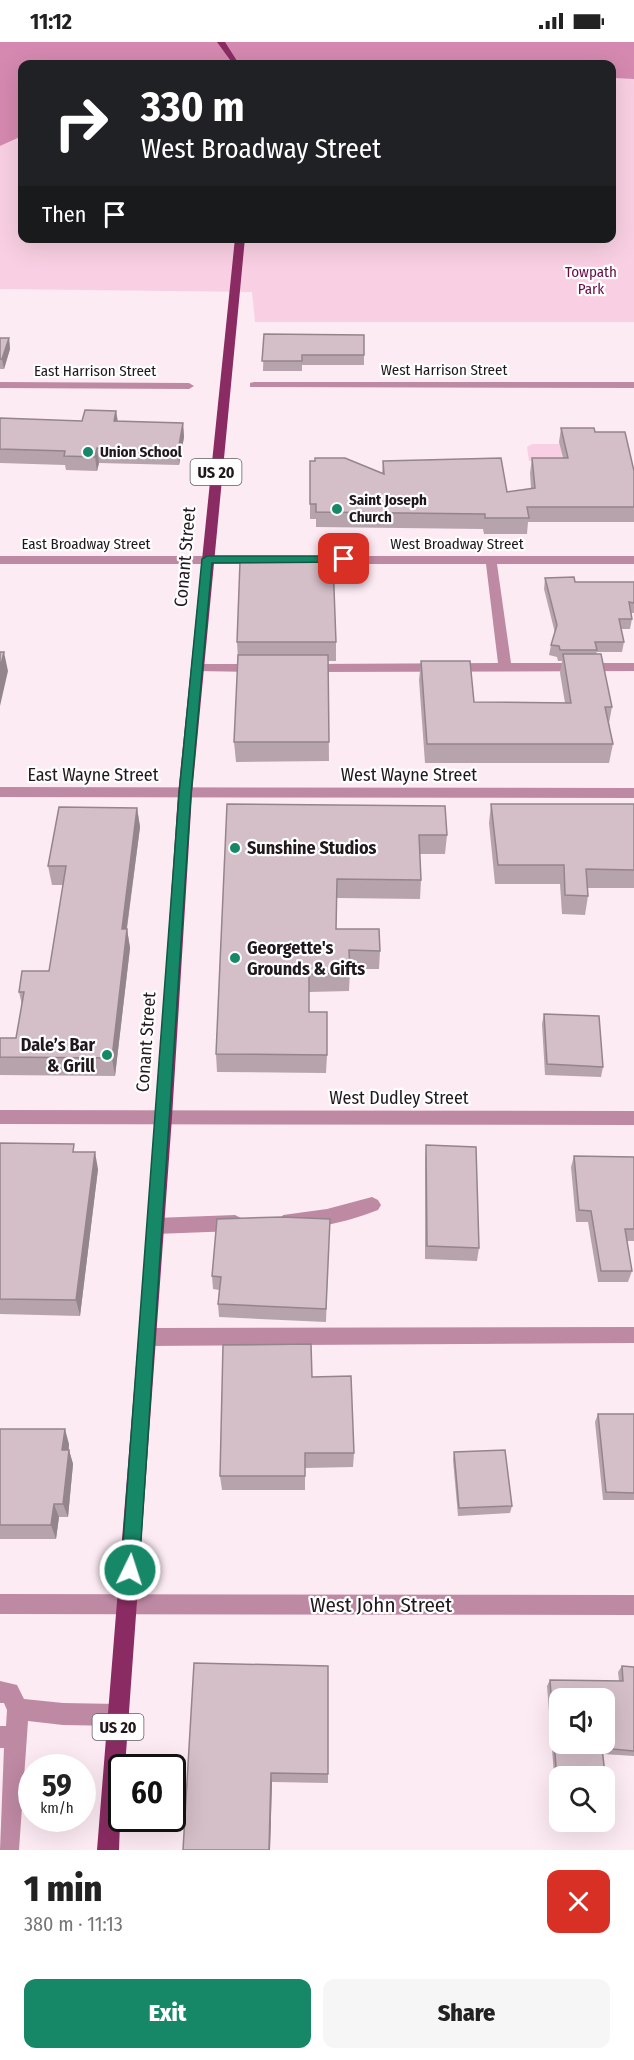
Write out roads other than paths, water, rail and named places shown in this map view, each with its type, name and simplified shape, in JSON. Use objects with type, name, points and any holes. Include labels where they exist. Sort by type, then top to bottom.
[{"type":"main road","points":[[221,42],[233,60]]},
{"type":"main road","name":"Conant Street","points":[[108,1850],[164,1117],[185,794],[239,243]]},
{"type":"street","name":"West Harrison Street","points":[[254,386],[634,385]]},
{"type":"street","name":"East Harrison Street","points":[[0,387],[189,386]]},
{"type":"street","name":"West Broadway Street","points":[[207,559],[634,560]]},
{"type":"street","name":"East Broadway Street","points":[[0,560],[207,559]]},
{"type":"street","points":[[491,560],[505,668]]},
{"type":"street","points":[[299,668],[634,667]]},
{"type":"street","points":[[199,668],[265,668]]},
{"type":"street","name":"East Wayne Street","points":[[0,792],[185,794]]},
{"type":"street","name":"West Wayne Street","points":[[185,794],[634,793]]},
{"type":"street","name":"West Dudley Street","points":[[0,1118],[634,1118]]},
{"type":"street","points":[[273,1222],[327,1217],[372,1205]]},
{"type":"street","points":[[155,1226],[254,1223]]},
{"type":"street","points":[[147,1337],[634,1335]]},
{"type":"street","name":"West John Street","points":[[0,1604],[634,1605]]},
{"type":"street","points":[[0,1692],[10,1692],[18,1709],[8,1737],[6,1802],[8,1850]]},
{"type":"street","points":[[18,1709],[63,1714],[119,1715]]},
{"type":"place","name":"Union School","points":[[88,452]]},
{"type":"place","name":"Saint Joseph Church","points":[[337,509]]},
{"type":"place","name":"Sunshine Studios","points":[[235,848]]},
{"type":"place","name":"Georgette's Grounds & Gifts","points":[[235,958]]},
{"type":"place","name":"Dale’s Bar & Grill","points":[[107,1055]]},
{"type":"park label","name":"Towpath Park","points":[[591,280]]}]
